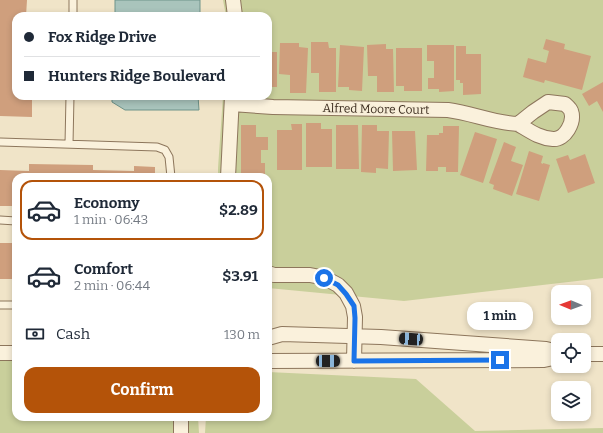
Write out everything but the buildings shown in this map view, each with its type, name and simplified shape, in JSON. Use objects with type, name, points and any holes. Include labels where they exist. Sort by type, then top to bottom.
[{"type":"street","points":[[233,0],[234,12]]},
{"type":"street","points":[[228,173],[232,100]]},
{"type":"street","name":"Alfred Moore Court","points":[[232,100],[273,107],[448,110],[508,124],[518,124]]},
{"type":"street","points":[[272,274],[310,275],[324,278],[338,285],[354,306],[354,361]]},
{"type":"street","points":[[272,337],[282,334],[381,337],[538,348],[551,350]]},
{"type":"street","points":[[0,352],[12,353]]},
{"type":"street","points":[[591,354],[603,354]]},
{"type":"street","points":[[272,361],[544,360],[551,358]]},
{"type":"street","points":[[181,421],[181,433]]},
{"type":"lane","points":[[72,12],[73,0]]},
{"type":"lane","points":[[69,144],[70,100]]},
{"type":"lane","points":[[0,142],[157,147],[166,150],[169,157],[170,173]]},
{"type":"lane","points":[[0,220],[12,221]]},
{"type":"lane","points":[[0,305],[12,305]]},
{"type":"green space","points":[[223,0],[603,0],[603,278],[404,301],[272,288],[272,173],[218,173],[218,168],[223,100],[272,100],[272,12],[225,12]]},
{"type":"green space","points":[[0,361],[12,361],[12,421],[198,421],[199,433],[0,433]]},
{"type":"green space","points":[[272,372],[416,379],[475,431],[603,428],[603,433],[205,433],[206,421],[272,421]]},
{"type":"water","points":[[115,0],[200,0],[200,12],[115,12]]},
{"type":"water","points":[[112,100],[198,100],[199,110],[125,110],[112,102]]},
{"type":"route","points":[[324,278],[338,285],[354,306],[354,361],[500,360]]}]
